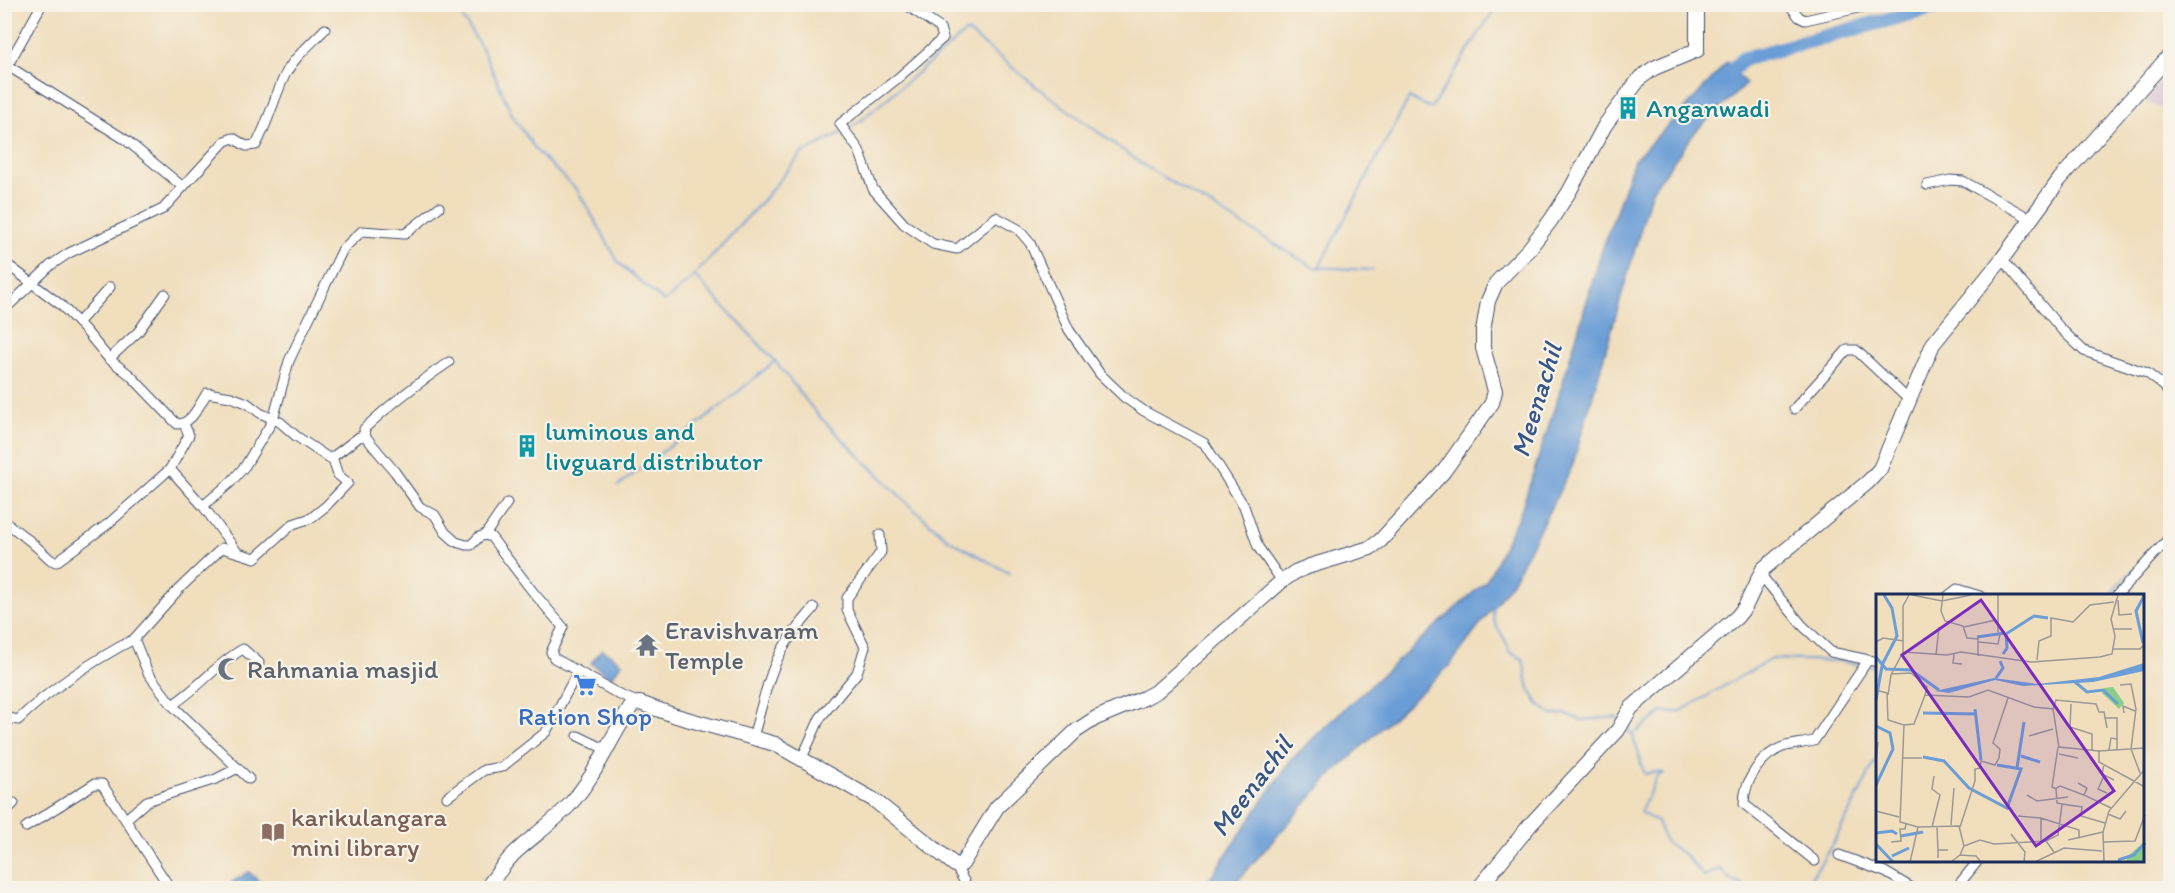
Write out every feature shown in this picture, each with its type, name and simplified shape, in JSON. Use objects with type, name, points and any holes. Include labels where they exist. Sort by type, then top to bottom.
[{"type":"main road","points":[[487,888],[512,856],[574,800],[607,750],[633,704],[640,703],[676,716],[775,744],[874,800],[955,865],[962,864],[997,807],[1076,731],[1096,718],[1157,691],[1295,572],[1370,548],[1380,541],[1444,471],[1492,403],[1495,391],[1483,348],[1483,331],[1488,300],[1496,282],[1529,249],[1551,220],[1605,126],[1640,78],[1654,68],[1697,50],[1697,4]]},
{"type":"main road","points":[[1479,888],[1530,825],[1618,730],[1630,708],[1737,617],[1745,607],[1763,569],[1868,482],[1880,469],[1933,344],[2002,259],[2060,179],[2170,55]]},
{"type":"street","points":[[42,4],[6,69],[126,140],[183,187]]},
{"type":"street","points":[[905,4],[940,28],[942,38],[898,78],[840,124],[859,150],[873,189],[904,224],[933,244],[957,249],[996,217],[1018,229],[1030,243],[1068,330],[1100,374],[1124,397],[1144,411],[1204,442],[1244,506],[1258,547],[1282,581]]},
{"type":"street","points":[[1789,4],[1799,17],[1805,20],[1876,4]]},
{"type":"street","points":[[4,310],[51,265],[69,253],[163,209],[225,141],[233,138],[246,146],[256,145],[285,74],[295,60],[326,29]]},
{"type":"street","points":[[1927,185],[1950,180],[1963,181],[2031,219]]},
{"type":"street","points":[[202,506],[231,482],[245,466],[273,420],[289,361],[343,249],[362,231],[405,234],[439,207]]},
{"type":"street","points":[[2002,259],[2061,329],[2084,351],[2147,373],[2164,387],[2170,398]]},
{"type":"street","points":[[4,262],[61,305],[109,359],[130,375],[177,424],[184,424],[191,418],[207,393],[231,397],[247,403],[260,413],[280,422],[330,459],[359,437],[365,436]]},
{"type":"street","points":[[78,323],[110,287]]},
{"type":"street","points":[[109,359],[138,332],[165,294]]},
{"type":"street","points":[[1794,409],[1847,350],[1856,350],[1909,400]]},
{"type":"street","points":[[449,362],[412,387],[379,414],[364,429],[365,436],[420,507],[435,515],[456,542],[466,545],[471,544],[478,537],[485,535],[491,537],[563,627],[551,652],[554,658],[620,695],[640,703]]},
{"type":"street","points":[[4,521],[56,562],[108,524],[170,469],[189,435],[184,424]]},
{"type":"street","points":[[4,717],[18,720],[46,694],[101,657],[134,639],[180,588],[222,548],[255,558],[293,524],[310,518],[326,506],[348,483],[338,475],[332,457]]},
{"type":"street","points":[[170,469],[237,552]]},
{"type":"street","points":[[485,535],[507,503]]},
{"type":"street","points":[[802,758],[820,718],[857,672],[865,647],[847,610],[847,598],[880,552],[880,535]]},
{"type":"street","points":[[2118,594],[2170,537]]},
{"type":"street","points":[[1760,574],[1802,625],[1831,652],[1873,661],[1814,741],[1785,746],[1769,755],[1750,778],[1744,792],[1744,804],[1815,861]]},
{"type":"street","points":[[1951,594],[1957,589],[1973,594]]},
{"type":"street","points":[[753,737],[779,656],[789,639],[814,608]]},
{"type":"street","points":[[134,639],[148,673],[171,705],[249,779]]},
{"type":"street","points":[[171,705],[191,692],[213,670],[243,649],[260,663]]},
{"type":"street","points":[[447,797],[484,770],[502,766],[546,732],[578,671]]},
{"type":"street","points":[[578,736],[607,750]]},
{"type":"street","points":[[126,819],[147,801],[216,779],[238,768]]},
{"type":"street","points":[[26,827],[94,784],[102,784],[170,888]]},
{"type":"street","points":[[4,813],[15,803]]},
{"type":"street","points":[[1839,855],[1885,872],[1912,888]]},
{"type":"street","points":[[1956,888],[1975,863]]},
{"type":"street","points":[[955,865],[968,888]]},
{"type":"shaded area","points":[[2170,64],[2170,112],[2146,102]]},
{"type":"water","points":[[1727,62],[1746,84],[1696,131],[1652,190],[1572,467],[1512,582],[1450,665],[1331,775],[1231,888],[1203,888],[1291,760],[1487,580],[1521,511],[1563,382],[1600,256],[1634,160]]},
{"type":"water","points":[[602,649],[622,663],[611,678],[591,663]]},
{"type":"water","points":[[249,872],[266,888],[229,888],[232,882]]},
{"type":"waterway","points":[[454,4],[483,50],[513,116],[537,152],[578,191],[619,263],[664,302],[690,280],[764,199],[801,154],[841,133]]},
{"type":"waterway","points":[[1319,267],[1409,98],[1431,108],[1498,4]]},
{"type":"waterway","name":"Meenachil","points":[[1720,83],[1743,59],[1946,4]]},
{"type":"waterway","points":[[849,128],[858,123],[967,31],[1038,88],[1143,165],[1313,267],[1373,270]]},
{"type":"waterway","points":[[695,276],[775,361],[816,413],[908,504],[948,539],[1009,573]]},
{"type":"waterway","points":[[618,486],[704,420],[775,361]]},
{"type":"waterway","points":[[2144,559],[2160,541]]},
{"type":"waterway","points":[[2111,594],[2117,585],[2134,570]]},
{"type":"waterway","points":[[1495,604],[1493,612],[1495,625],[1505,639],[1509,652],[1523,659],[1529,689],[1539,705],[1553,715],[1566,714],[1581,720],[1616,717],[1619,720]]},
{"type":"waterway","points":[[1633,735],[1662,712],[1679,712],[1771,659],[1839,661],[1858,664]]},
{"type":"waterway","points":[[1870,666],[1876,667]]},
{"type":"waterway","points":[[1625,726],[1633,735],[1645,774],[1664,773],[1657,776],[1640,812],[1657,822],[1666,843],[1685,855],[1704,877],[1719,869],[1730,879],[1746,888]]},
{"type":"waterway","points":[[1803,888],[1834,841],[1876,760]]},
{"type":"place","name":"Anganwadi","points":[[1628,108]]},
{"type":"place","name":"luminous and livguard distributor","points":[[527,446]]},
{"type":"place","name":"Eravishvaram Temple","points":[[647,645]]},
{"type":"place","name":"Rahmania masjid","points":[[229,669]]},
{"type":"place","name":"Ration Shop","points":[[585,685]]},
{"type":"place","name":"karikulangara mini library","points":[[273,832]]}]
